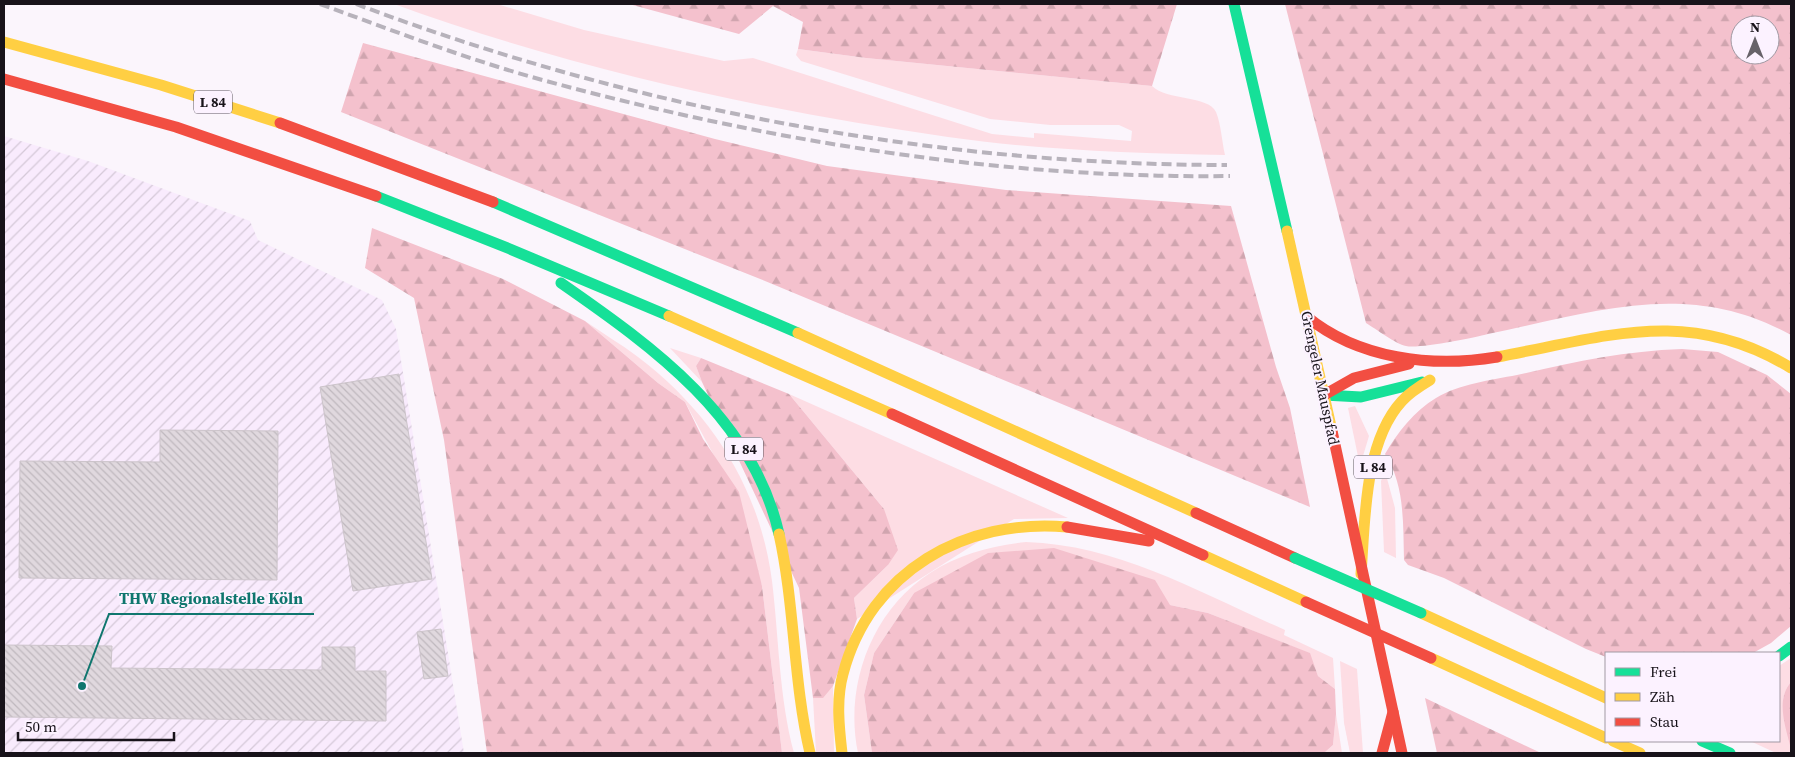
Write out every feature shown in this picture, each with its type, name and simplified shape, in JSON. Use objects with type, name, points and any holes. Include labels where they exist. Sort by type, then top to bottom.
[{"type":"main road","name":"Grengeler Mauspfad","points":[[1234,4],[1324,395],[1361,574],[1402,753]]},
{"type":"main road","name":"L 84","points":[[4,42],[91,65],[271,119],[419,173],[554,228],[783,327],[1605,698]]},
{"type":"main road","name":"L 84","points":[[4,79],[65,95],[253,151],[508,246],[900,418],[1605,738]]},
{"type":"main road","name":"L 84","points":[[508,246],[613,318],[678,369],[704,395],[730,426],[749,456],[764,488],[778,527],[782,546],[794,636],[799,702],[810,753]]},
{"type":"main road","name":"L 84","points":[[1306,316],[1328,332],[1360,347],[1389,356],[1423,362]]},
{"type":"main road","name":"L 84","points":[[1324,395],[1343,381],[1362,373],[1423,362],[1474,361],[1602,338],[1664,330],[1699,332],[1725,337],[1763,352],[1791,368]]},
{"type":"main road","name":"L 84","points":[[1324,395],[1341,398],[1358,397],[1439,376],[1474,361]]},
{"type":"main road","name":"L 84","points":[[1361,574],[1371,476],[1383,432],[1391,415],[1403,400],[1439,376]]},
{"type":"main road","name":"L 84","points":[[842,753],[839,726],[843,676],[848,655],[864,622],[882,596],[906,571],[944,547],[986,532],[1022,526],[1064,528],[1182,546]]},
{"type":"main road","points":[[1780,655],[1791,647]]},
{"type":"main road","name":"L 84","points":[[1540,669],[1587,676]]},
{"type":"main road","points":[[1382,753],[1393,712]]},
{"type":"main road","points":[[1615,742],[1640,753]]},
{"type":"main road","points":[[1704,742],[1730,753]]},
{"type":"shaded area","points":[[394,4],[497,4],[584,30],[724,61],[753,58],[992,134],[1034,138],[1034,133],[1131,141],[1132,131],[1119,125],[1050,125],[990,119],[801,61],[796,55],[798,49],[866,58],[1152,86],[1167,94],[1196,100],[1212,107],[1218,117],[1225,155],[1121,152],[1017,145],[948,137],[808,114],[668,85],[598,67],[461,27]]},
{"type":"shaded area","points":[[4,136],[88,161],[250,221],[258,240],[382,300],[396,329],[464,753],[4,753]]},
{"type":"shaded area","points":[[585,321],[638,357],[665,379],[710,428],[744,484],[766,547],[772,581],[785,711],[794,753],[782,753],[762,586],[718,463],[685,402],[658,383]]},
{"type":"shaded area","points":[[670,348],[701,358],[696,366],[702,382]]},
{"type":"shaded area","points":[[789,394],[1068,518],[1014,519],[857,619],[854,598],[888,565],[884,509]]},
{"type":"shaded area","points":[[1355,406],[1369,436],[1360,466],[1348,408]]},
{"type":"shaded area","points":[[1385,471],[1395,508],[1396,558],[1384,552],[1381,481]]},
{"type":"shaded area","points":[[1026,542],[1061,545],[1127,562],[1191,587],[1285,630],[1284,635],[1333,658],[1335,689],[1318,676],[1309,653],[1208,613],[1170,605],[914,593],[874,653],[864,695],[872,753],[858,753],[855,728],[855,702],[859,677],[867,652],[878,629],[892,608],[909,589],[941,566],[964,556],[988,549]]},
{"type":"shaded area","points":[[1791,658],[1791,682],[1783,699],[1783,708],[1791,753],[1776,753],[1752,742],[1780,742],[1780,665]]},
{"type":"shaded area","points":[[1340,661],[1357,669],[1363,753],[1350,753],[1344,723]]},
{"type":"shaded area","points":[[833,686],[834,753],[816,753],[813,698]]},
{"type":"shaded area","points":[[1336,714],[1342,753],[1324,753],[1333,745]]},
{"type":"green space","points":[[629,4],[1177,4],[1152,86],[866,58],[798,49],[803,22],[773,6],[739,34]]},
{"type":"green space","points":[[1285,4],[1791,4],[1791,335],[1753,318],[1716,308],[1678,304],[1641,305],[1604,310],[1446,343],[1422,346],[1406,346],[1366,323]]},
{"type":"green space","points":[[363,43],[715,139],[827,166],[1006,190],[1231,206],[1276,367],[1290,408],[1310,507],[765,281],[341,112]]},
{"type":"green space","points":[[372,228],[503,279],[585,321],[658,383],[685,402],[703,439],[739,492],[762,586],[782,753],[487,753],[444,440],[414,298],[365,268]]},
{"type":"green space","points":[[1682,349],[1718,352],[1767,375],[1791,394],[1791,626],[1771,643],[1755,652],[1605,652],[1605,657],[1586,649],[1444,578],[1408,565],[1404,560],[1400,492],[1392,466],[1385,454],[1407,423],[1428,403],[1455,389],[1486,381],[1599,358]]},
{"type":"green space","points":[[701,358],[789,394],[884,509],[898,550],[888,565],[854,598],[857,619],[833,686],[823,698],[813,698],[799,588],[702,382],[696,366]]},
{"type":"green space","points":[[1054,548],[1155,580],[1170,605],[1208,613],[1310,653],[1318,676],[1335,689],[1336,714],[1333,745],[1324,753],[872,753],[864,695],[874,653],[914,593],[988,553]]},
{"type":"green space","points":[[1791,682],[1791,749],[1783,706],[1786,689]]},
{"type":"green space","points":[[1425,698],[1541,753],[1437,753]]},
{"type":"building","points":[[399,374],[432,579],[353,591],[320,387]]},
{"type":"building","points":[[160,430],[278,431],[277,580],[19,578],[20,461],[160,462]]},
{"type":"building","points":[[441,629],[448,676],[424,679],[417,632]]},
{"type":"building","points":[[4,645],[112,646],[111,668],[322,670],[322,647],[355,647],[355,671],[386,671],[386,721],[4,717]]},
{"type":"railway","points":[[320,4],[460,55],[517,73],[714,122],[885,152],[971,163],[1057,171],[1143,175],[1230,176]]},
{"type":"railway","points":[[356,4],[461,41],[567,73],[675,101],[784,124],[895,141],[1005,154],[1116,162],[1227,165]]},
{"type":"traffic: fast","points":[[1234,4],[1287,231]]},
{"type":"traffic: fast","points":[[376,196],[510,249],[669,316]]},
{"type":"traffic: fast","points":[[493,202],[798,333]]},
{"type":"traffic: fast","points":[[561,283],[596,307],[664,360],[695,389],[723,420],[747,455],[766,493],[779,534]]},
{"type":"traffic: fast","points":[[1324,395],[1361,397],[1422,382]]},
{"type":"traffic: fast","points":[[1295,558],[1421,613]]},
{"type":"traffic: fast","points":[[1780,655],[1791,647]]},
{"type":"traffic: fast","points":[[1704,742],[1730,753]]},
{"type":"traffic: slow","points":[[4,42],[161,85],[280,123]]},
{"type":"traffic: slow","points":[[1287,231],[1332,431]]},
{"type":"traffic: slow","points":[[669,316],[892,414]]},
{"type":"traffic: slow","points":[[1497,357],[1611,335],[1646,331],[1681,332],[1717,337],[1753,349],[1791,368]]},
{"type":"traffic: slow","points":[[798,333],[1196,513]]},
{"type":"traffic: slow","points":[[1361,574],[1369,483],[1373,460],[1380,438],[1389,418],[1402,401],[1430,380]]},
{"type":"traffic: slow","points":[[842,753],[839,703],[843,674],[856,638],[875,606],[899,580],[927,558],[958,542],[993,532],[1029,527],[1067,527]]},
{"type":"traffic: slow","points":[[779,534],[788,588],[800,699],[810,753]]},
{"type":"traffic: slow","points":[[1203,555],[1306,602]]},
{"type":"traffic: slow","points":[[1421,613],[1605,698]]},
{"type":"traffic: slow","points":[[1431,658],[1605,738]]},
{"type":"traffic: slow","points":[[1615,742],[1640,753]]},
{"type":"traffic: jam","points":[[4,79],[176,127],[376,196]]},
{"type":"traffic: jam","points":[[280,123],[493,202]]},
{"type":"traffic: jam","points":[[1306,316],[1326,331],[1349,342],[1372,351],[1397,357],[1447,361],[1497,357]]},
{"type":"traffic: jam","points":[[1324,395],[1354,378],[1409,364]]},
{"type":"traffic: jam","points":[[892,414],[1203,555]]},
{"type":"traffic: jam","points":[[1332,431],[1402,753]]},
{"type":"traffic: jam","points":[[1196,513],[1295,558]]},
{"type":"traffic: jam","points":[[1067,527],[1149,541]]},
{"type":"traffic: jam","points":[[1306,602],[1431,658]]},
{"type":"traffic: jam","points":[[1382,753],[1393,712]]},
{"type":"place","name":"THW Regionalstelle Köln","points":[[82,686]]}]
